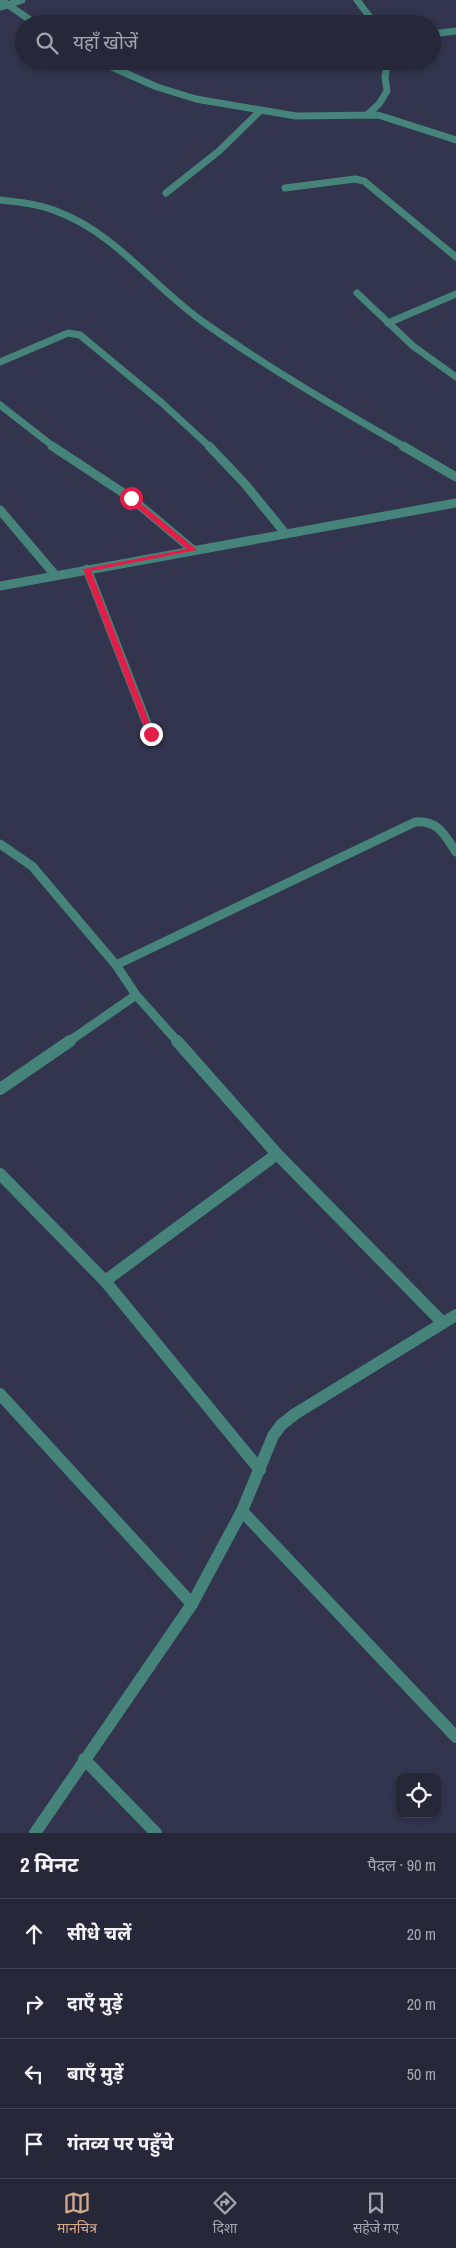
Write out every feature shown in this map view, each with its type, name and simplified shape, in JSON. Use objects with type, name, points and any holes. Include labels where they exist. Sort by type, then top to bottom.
[{"type":"street","points":[[1,0],[3,6],[20,15]]},
{"type":"street","points":[[3,6],[22,0]]},
{"type":"street","points":[[357,0],[368,15]]},
{"type":"street","points":[[441,33],[456,31]]},
{"type":"street","points":[[118,70],[157,87],[196,99],[259,112],[305,117],[368,114],[396,119],[456,140]]},
{"type":"street","points":[[368,114],[382,102],[388,93],[385,70]]},
{"type":"street","points":[[166,193],[219,151],[259,112]]},
{"type":"street","points":[[285,188],[355,179],[364,181],[456,257]]},
{"type":"street","points":[[0,200],[43,206],[60,211],[84,223],[181,306],[237,345],[456,477]]},
{"type":"street","points":[[357,293],[413,346],[456,377]]},
{"type":"street","points":[[388,323],[456,294]]},
{"type":"street","points":[[0,362],[68,333],[80,336],[144,388],[214,452],[240,478],[284,534]]},
{"type":"street","points":[[0,405],[66,457],[131,498],[193,550]]},
{"type":"street","points":[[0,586],[456,503]]},
{"type":"street","points":[[0,510],[55,575]]},
{"type":"street","points":[[87,569],[151,734]]},
{"type":"street","points":[[116,964],[415,822],[429,820],[436,825],[456,852]]},
{"type":"street","points":[[0,844],[32,866],[116,964],[136,995],[277,1154],[443,1323]]},
{"type":"street","points":[[0,1089],[136,995]]},
{"type":"street","points":[[105,1281],[277,1154]]},
{"type":"street","points":[[0,1174],[105,1281],[260,1470]]},
{"type":"street","points":[[35,1833],[192,1604],[242,1511],[273,1436],[281,1425],[294,1414],[456,1315]]},
{"type":"street","points":[[0,1394],[192,1604]]},
{"type":"street","points":[[242,1511],[456,1737]]},
{"type":"street","points":[[84,1759],[156,1833]]},
{"type":"route","points":[[131,498],[193,550],[87,569],[151,734]]}]
